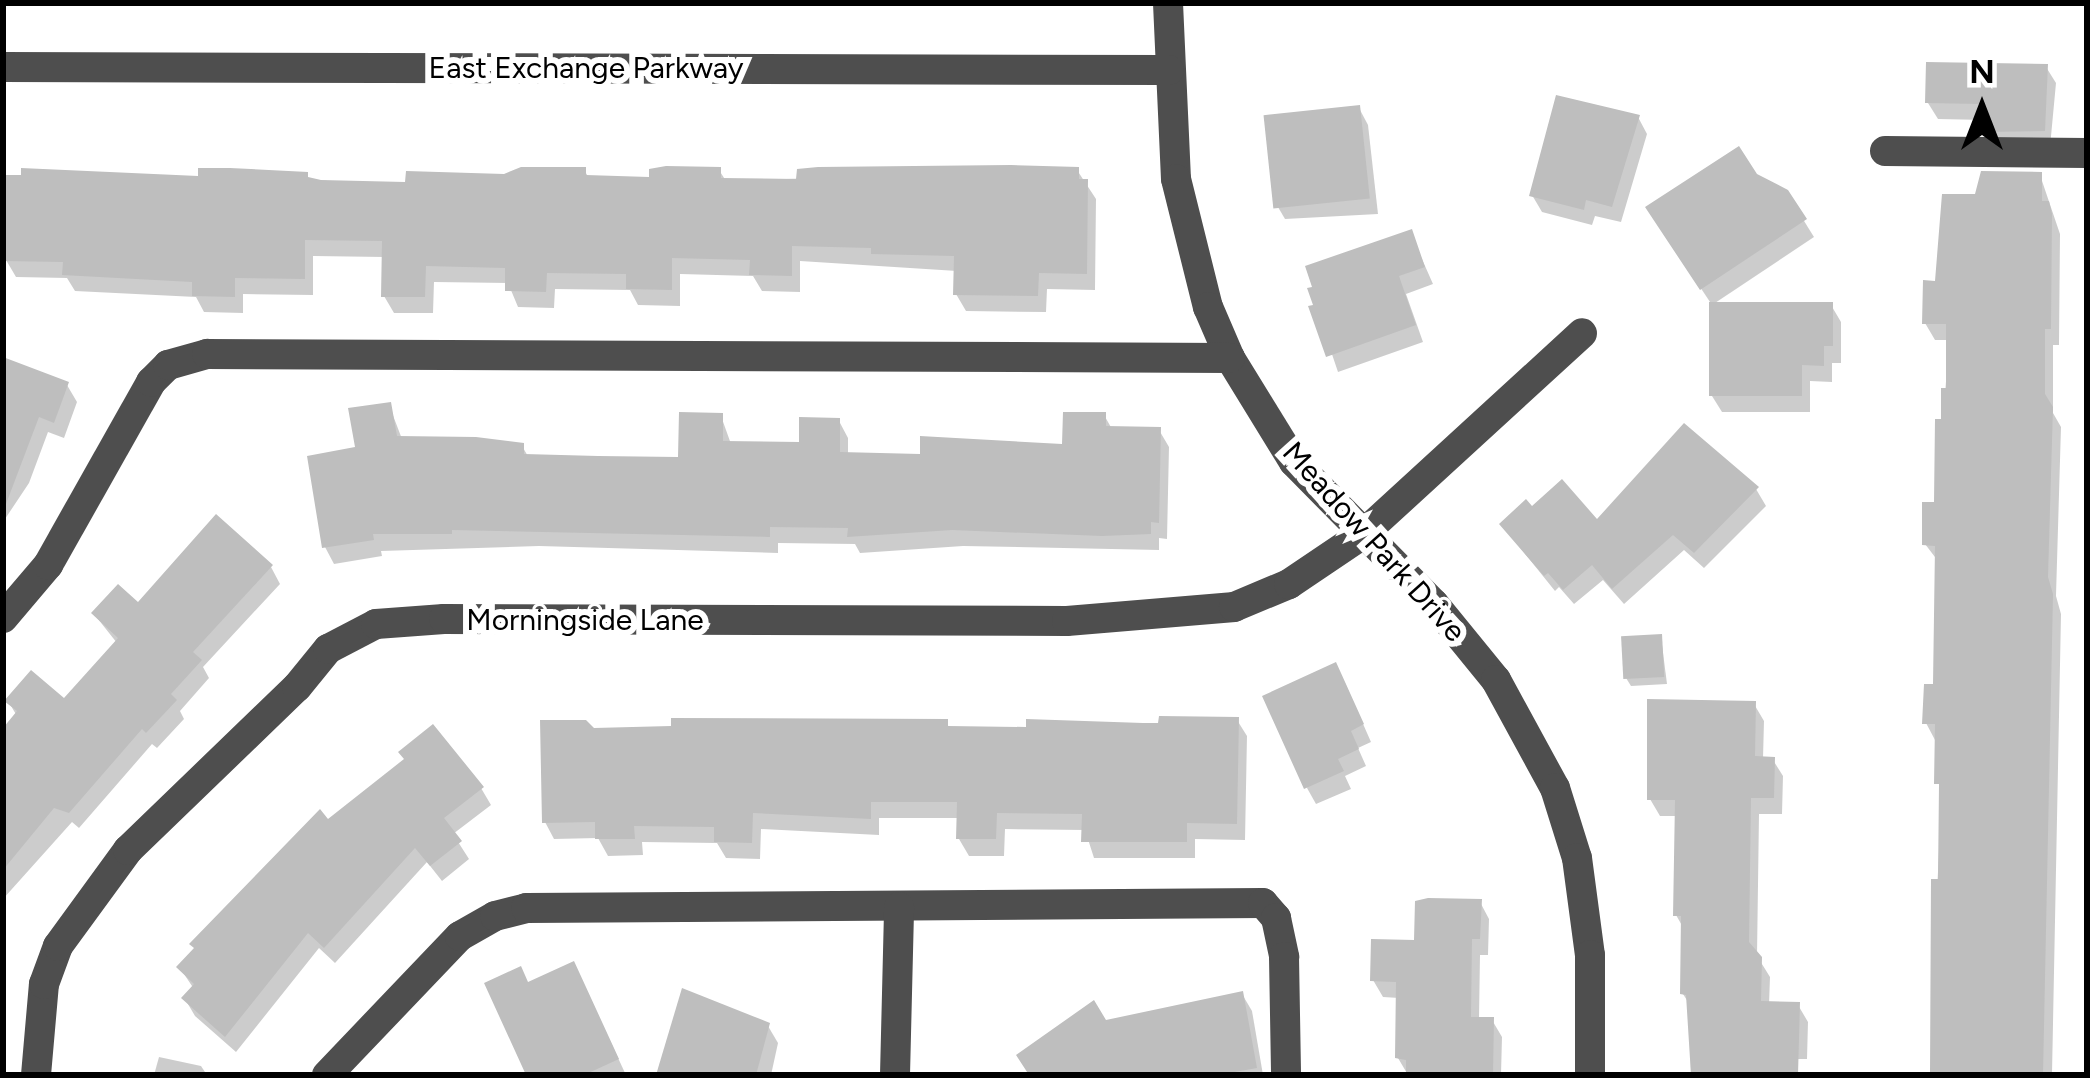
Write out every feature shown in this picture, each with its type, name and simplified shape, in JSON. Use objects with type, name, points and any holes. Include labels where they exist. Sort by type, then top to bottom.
[{"type":"street","name":"Meadow Park Drive","points":[[1168,3],[1176,179],[1190,250],[1230,358],[1294,462],[1435,604],[1496,680],[1555,788],[1577,858],[1590,955],[1590,1075]]},
{"type":"street","name":"East Exchange Parkway","points":[[3,67],[1169,70]]},
{"type":"street","points":[[1885,151],[2087,153]]},
{"type":"street","name":"Morningside Lane","points":[[36,1075],[44,984],[58,946],[128,850],[297,687],[328,649],[376,624],[444,619],[1066,621],[1175,615],[1252,599],[1289,584],[1363,534],[1582,333]]},
{"type":"street","points":[[3,618],[48,566],[151,382],[168,365],[207,354],[1230,358]]},
{"type":"street","points":[[327,1075],[460,937],[495,916],[526,908],[1263,903],[1276,918],[1284,957],[1286,1075]]},
{"type":"street","points":[[895,1075],[899,907]]},
{"type":"building","points":[[1926,62],[2048,64],[2045,131],[1981,132],[1981,104],[1925,103]]},
{"type":"building","points":[[1556,95],[1640,115],[1612,207],[1586,200],[1584,210],[1529,196]]},
{"type":"building","points":[[1360,105],[1370,198],[1273,209],[1264,115]]},
{"type":"building","points":[[1739,146],[1757,174],[1788,190],[1807,219],[1700,290],[1645,207]]},
{"type":"building","points":[[666,166],[721,167],[721,178],[796,179],[797,169],[818,167],[1079,167],[1079,179],[1088,179],[1087,274],[1039,273],[1038,296],[953,295],[954,256],[871,254],[871,248],[792,246],[792,276],[749,275],[750,260],[672,258],[672,290],[626,289],[626,274],[547,273],[546,292],[505,291],[505,268],[426,266],[425,297],[381,297],[382,241],[305,240],[305,279],[235,278],[235,297],[192,296],[192,282],[62,275],[63,262],[3,261],[4,175],[21,175],[21,168],[198,176],[198,168],[230,168],[308,172],[308,177],[321,180],[405,182],[406,171],[504,174],[521,167],[586,167],[586,175],[649,177],[649,169]]},
{"type":"building","points":[[1981,171],[2042,172],[2042,201],[2049,201],[2052,214],[2051,329],[2045,329],[2045,394],[2053,407],[2048,577],[2053,594],[2043,1075],[1930,1075],[1931,879],[1938,879],[1939,784],[1934,784],[1935,724],[1922,724],[1924,684],[1933,684],[1935,546],[1922,545],[1922,502],[1934,502],[1935,419],[1941,419],[1941,388],[1946,388],[1946,324],[1922,324],[1923,280],[1935,281],[1942,194],[1975,194]]},
{"type":"building","points":[[1412,229],[1425,267],[1399,276],[1416,325],[1326,357],[1308,306],[1313,305],[1307,288],[1312,287],[1305,266]]},
{"type":"building","points":[[1709,302],[1833,302],[1833,346],[1824,346],[1824,366],[1802,365],[1802,396],[1709,396]]},
{"type":"building","points":[[3,357],[69,382],[54,423],[39,417],[6,504]]},
{"type":"building","points":[[391,402],[397,436],[476,437],[524,443],[524,454],[598,456],[678,457],[679,412],[723,413],[723,441],[799,442],[799,417],[840,418],[840,452],[920,454],[920,436],[1062,444],[1063,412],[1106,412],[1106,426],[1161,427],[1159,523],[1151,522],[1151,534],[1102,536],[952,530],[847,537],[848,528],[770,527],[770,537],[452,530],[452,534],[373,534],[374,540],[322,548],[307,456],[355,447],[348,408]]},
{"type":"building","points":[[1684,423],[1759,487],[1694,553],[1673,535],[1612,589],[1592,565],[1563,590],[1548,573],[1544,576],[1499,524],[1526,499],[1532,506],[1562,479],[1597,519]]},
{"type":"building","points":[[216,514],[273,565],[193,652],[202,660],[171,694],[177,700],[146,733],[142,729],[69,813],[54,808],[3,870],[3,728],[17,711],[4,701],[31,670],[64,698],[118,638],[91,613],[118,584],[138,602]]},
{"type":"building","points":[[1662,634],[1664,677],[1623,679],[1621,636]]},
{"type":"building","points":[[1336,662],[1364,724],[1351,731],[1359,749],[1338,759],[1344,771],[1304,789],[1262,696]]},
{"type":"building","points":[[1647,699],[1756,701],[1755,756],[1775,757],[1774,798],[1751,798],[1749,942],[1762,957],[1761,1001],[1800,1002],[1798,1075],[1691,1075],[1686,995],[1680,994],[1681,916],[1673,916],[1675,800],[1647,800]]},
{"type":"building","points":[[1159,716],[1239,717],[1237,824],[1187,823],[1187,842],[1081,842],[1082,814],[997,813],[996,839],[956,839],[957,802],[871,802],[871,819],[753,813],[752,843],[714,842],[714,827],[634,826],[635,839],[595,839],[595,822],[542,823],[540,720],[586,720],[594,728],[671,726],[671,718],[948,719],[948,726],[1026,727],[1026,719],[1158,723]]},
{"type":"building","points":[[433,724],[484,787],[444,818],[462,841],[430,866],[415,848],[324,948],[308,933],[225,1037],[181,998],[194,984],[176,967],[194,948],[189,944],[320,809],[328,819],[404,759],[398,752]]},
{"type":"building","points":[[1482,899],[1480,939],[1472,939],[1471,1017],[1494,1017],[1493,1075],[1406,1075],[1406,1060],[1395,1058],[1396,982],[1370,981],[1371,939],[1414,940],[1415,901]]},
{"type":"building","points":[[574,961],[619,1059],[584,1075],[526,1075],[484,983],[521,966],[528,982]]},
{"type":"building","points":[[682,988],[770,1023],[756,1075],[656,1075]]},
{"type":"building","points":[[1243,991],[1257,1068],[1218,1075],[1029,1075],[1016,1055],[1094,1000],[1106,1020]]}]
